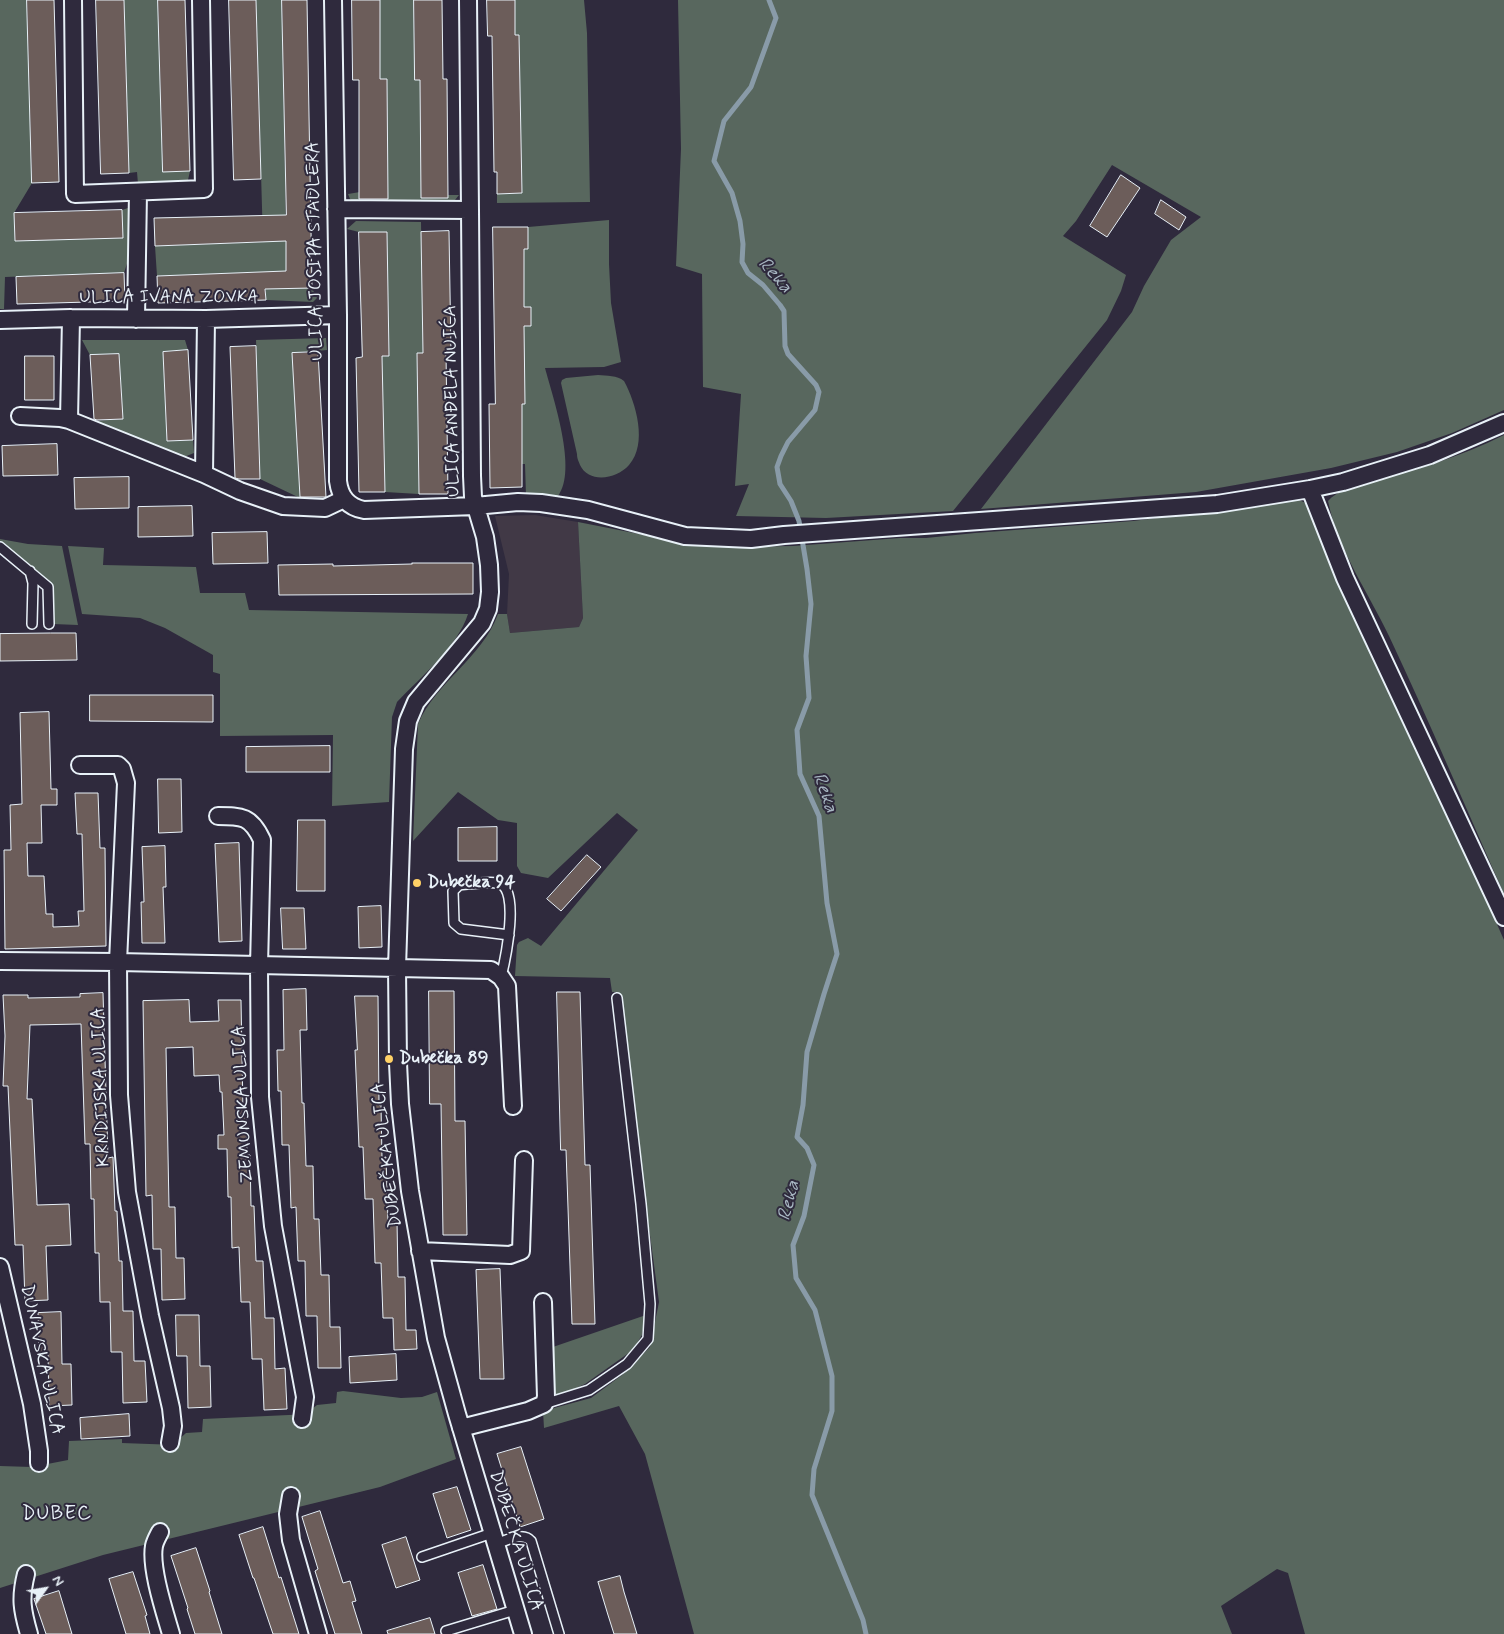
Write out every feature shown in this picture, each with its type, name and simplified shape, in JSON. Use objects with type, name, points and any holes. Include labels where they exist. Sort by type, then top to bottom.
[{"type":"street","points":[[73,0],[75,194],[204,189],[201,0]]},
{"type":"street","name":"ULICA JOSIPA STADLERA","points":[[333,0],[338,315],[338,481],[339,491],[344,499]]},
{"type":"street","name":"ULICA ANĐELA NUIĆA","points":[[344,499],[350,505],[364,510],[475,506],[472,476],[468,0]]},
{"type":"street","points":[[136,319],[138,192]]},
{"type":"street","points":[[336,210],[470,210]]},
{"type":"street","name":"ULICA IVANA ZOVKA","points":[[0,320],[71,318],[206,319],[338,315]]},
{"type":"street","points":[[69,420],[71,318]]},
{"type":"street","points":[[204,474],[206,319]]},
{"type":"street","points":[[20,416],[69,420],[204,474],[240,491],[283,506],[325,508],[344,499]]},
{"type":"street","points":[[475,506],[518,502],[574,507],[685,536],[751,538],[1217,504],[1343,482],[1430,455],[1504,423]]},
{"type":"street","points":[[1310,489],[1345,578],[1504,917]]},
{"type":"street","name":"DUBEČKA ULICA","points":[[475,506],[487,549],[490,592],[488,610],[474,634],[416,702],[408,721],[404,749],[397,968],[398,1064],[400,1104],[410,1191],[436,1338],[523,1634]]},
{"type":"street","name":"KRNDIJSKA ULICA","points":[[80,765],[118,765],[122,769],[126,783],[118,962],[119,1095],[125,1173],[139,1261],[173,1426],[170,1443]]},
{"type":"street","name":"ZEMUNSKA ULICA","points":[[218,816],[239,816],[248,820],[257,829],[262,840],[259,966],[260,1097],[273,1226],[305,1396],[302,1419]]},
{"type":"street","points":[[0,961],[490,970],[502,977],[507,986],[513,1106]]},
{"type":"street","points":[[420,1251],[510,1255],[521,1251],[524,1160]]},
{"type":"street","name":"DUNAVSKA ULICA","points":[[0,1267],[32,1404],[39,1463]]},
{"type":"street","points":[[461,1428],[528,1411],[544,1404],[546,1397],[543,1302]]},
{"type":"street","points":[[291,1496],[288,1514],[290,1540],[318,1634]]},
{"type":"street","points":[[160,1532],[154,1548],[155,1565],[160,1596],[171,1634]]},
{"type":"street","points":[[26,1574],[22,1592],[22,1608],[29,1634]]},
{"type":"lane","points":[[0,547],[48,588],[49,624]]},
{"type":"lane","points":[[30,571],[33,583],[32,624]]},
{"type":"lane","points":[[502,977],[509,935],[509,895],[506,887],[498,883],[459,885],[453,891],[454,923],[461,930],[509,935]]},
{"type":"lane","points":[[544,1404],[589,1390],[627,1364],[648,1339],[650,1304],[641,1204],[617,998]]},
{"type":"lane","points":[[422,1557],[494,1539],[528,1537],[531,1541],[559,1634]]},
{"type":"lane","points":[[446,1631],[515,1610]]},
{"type":"shaded area","points":[[535,515],[578,522],[583,618],[579,627],[510,633],[507,614],[509,574],[495,516]]},
{"type":"green space","points":[[0,0],[27,0],[32,183],[14,213],[15,241],[122,237],[122,210],[128,208],[131,251],[124,273],[5,277],[4,309],[0,309]]},
{"type":"green space","points":[[124,0],[158,0],[163,171],[190,171],[188,180],[138,184],[137,172],[129,173]]},
{"type":"green space","points":[[256,0],[282,0],[287,288],[312,288],[317,298],[313,302],[266,300],[265,272],[157,276],[155,246],[263,242]]},
{"type":"green space","points":[[380,0],[414,0],[415,80],[420,80],[421,198],[448,198],[448,195],[459,195],[449,203],[354,202],[348,194],[360,192],[360,200],[388,199],[387,80],[380,79]]},
{"type":"green space","points":[[515,0],[584,0],[587,33],[590,202],[497,203],[497,194],[522,193],[519,36],[515,35]]},
{"type":"green space","points":[[678,0],[1504,0],[1504,410],[1452,433],[1397,452],[1331,468],[1196,492],[981,509],[1132,312],[1144,286],[1171,240],[1201,217],[1112,165],[1076,221],[1063,236],[1126,275],[1121,291],[1107,320],[953,511],[826,518],[736,516],[749,484],[735,486],[741,394],[703,387],[702,274],[676,266],[681,149]]},
{"type":"green space","points":[[609,220],[611,303],[621,362],[604,367],[545,368],[558,415],[565,452],[566,469],[564,484],[558,496],[526,496],[525,464],[522,464],[521,404],[524,326],[531,326],[531,307],[524,307],[524,249],[528,249],[528,227]]},
{"type":"green space","points":[[356,221],[421,222],[423,353],[417,354],[419,494],[385,492],[382,356],[389,356],[387,232],[359,232],[347,229]]},
{"type":"green space","points":[[326,338],[327,350],[293,353],[300,498],[260,479],[256,340]]},
{"type":"green space","points":[[82,340],[185,340],[188,350],[163,352],[167,441],[193,440],[194,453],[184,457],[158,450],[94,421],[123,419],[119,354],[90,355]]},
{"type":"green space","points":[[598,375],[615,377],[624,381],[633,400],[639,435],[635,456],[629,465],[618,474],[603,477],[590,475],[580,465],[561,383],[566,378]]},
{"type":"green space","points":[[1504,435],[1504,894],[1404,668],[1346,554],[1328,501],[1336,494],[1348,488],[1436,463]]},
{"type":"green space","points":[[1299,500],[1308,504],[1451,826],[1504,940],[1504,1634],[1305,1634],[1288,1573],[1277,1569],[1221,1606],[1232,1634],[694,1634],[645,1454],[619,1406],[544,1428],[543,1411],[591,1398],[622,1375],[650,1347],[659,1302],[641,1180],[618,992],[612,992],[610,978],[515,976],[517,945],[528,938],[541,946],[638,830],[617,813],[548,878],[521,873],[517,866],[517,823],[498,820],[458,792],[413,841],[418,724],[426,709],[481,644],[491,630],[498,614],[507,614],[510,633],[579,627],[583,618],[578,522],[690,544],[731,547],[793,546],[900,538],[926,538],[1133,521]]},
{"type":"green space","points":[[0,539],[28,544],[62,546],[78,625],[53,624],[51,585],[0,543]]},
{"type":"green space","points":[[68,546],[104,548],[103,565],[196,567],[200,593],[245,593],[249,610],[468,614],[456,638],[427,672],[397,702],[392,717],[389,802],[332,806],[333,735],[220,736],[220,674],[213,672],[213,655],[165,628],[140,618],[82,614]]},
{"type":"green space","points":[[646,1315],[642,1335],[633,1350],[585,1384],[552,1399],[550,1348]]},
{"type":"green space","points":[[343,1391],[401,1398],[422,1397],[437,1392],[456,1459],[380,1487],[103,1555],[0,1588],[0,1466],[32,1467],[68,1460],[69,1441],[122,1439],[122,1443],[177,1445],[177,1441],[186,1433],[202,1432],[203,1419],[310,1414],[317,1405],[336,1403],[337,1392]]},
{"type":"building","points":[[27,0],[54,0],[59,182],[32,183]]},
{"type":"building","points":[[96,0],[124,0],[129,173],[101,174]]},
{"type":"building","points":[[158,0],[185,0],[190,171],[163,172]]},
{"type":"building","points":[[229,0],[256,0],[261,179],[234,180]]},
{"type":"building","points":[[282,0],[307,0],[312,288],[265,289],[266,300],[158,303],[157,276],[286,271],[286,241],[155,246],[154,218],[286,215]]},
{"type":"building","points":[[352,0],[380,0],[380,79],[387,79],[388,199],[359,199],[359,80],[353,80]]},
{"type":"building","points":[[414,0],[442,0],[443,79],[447,79],[448,198],[421,198],[420,80],[415,80]]},
{"type":"building","points":[[487,0],[515,0],[515,35],[519,35],[522,193],[497,194],[497,172],[494,172],[492,36],[488,36]]},
{"type":"building","points":[[1121,175],[1140,188],[1107,237],[1090,226]]},
{"type":"building","points":[[1161,200],[1186,217],[1179,230],[1155,214]]},
{"type":"building","points":[[122,210],[123,238],[15,241],[14,213]]},
{"type":"building","points":[[493,227],[528,227],[528,249],[524,249],[524,307],[531,307],[531,326],[524,326],[525,404],[522,404],[522,487],[490,488],[489,404],[495,404]]},
{"type":"building","points":[[449,231],[451,353],[446,353],[448,494],[419,494],[417,353],[423,353],[421,232]]},
{"type":"building","points":[[359,232],[387,232],[389,356],[382,356],[385,492],[359,492],[356,358],[362,357]]},
{"type":"building","points":[[124,273],[125,301],[17,304],[16,277]]},
{"type":"building","points":[[256,346],[260,479],[239,479],[235,478],[230,347]]},
{"type":"building","points":[[188,350],[193,440],[167,441],[163,352]]},
{"type":"building","points":[[318,352],[326,497],[300,497],[292,353]]},
{"type":"building","points":[[119,354],[123,419],[94,419],[90,355]]},
{"type":"building","points":[[25,356],[54,356],[54,400],[25,400]]},
{"type":"building","points":[[57,444],[58,475],[3,476],[2,446]]},
{"type":"building","points":[[129,477],[129,508],[75,509],[74,478]]},
{"type":"building","points":[[192,506],[193,536],[138,537],[138,507]]},
{"type":"building","points":[[267,532],[268,563],[213,564],[212,533]]},
{"type":"building","points":[[473,563],[473,594],[279,595],[278,565],[333,564],[333,566]]},
{"type":"building","points":[[76,633],[77,660],[0,661],[0,634]]},
{"type":"building","points":[[90,695],[213,695],[213,722],[90,721]]},
{"type":"building","points":[[49,712],[51,789],[57,789],[57,805],[41,805],[42,843],[27,843],[28,876],[44,876],[46,914],[53,914],[53,927],[79,926],[78,911],[84,911],[82,834],[77,834],[75,793],[98,793],[100,848],[105,848],[106,946],[5,949],[4,850],[11,850],[10,805],[22,804],[20,713]]},
{"type":"building","points":[[330,746],[330,772],[246,772],[246,747]]},
{"type":"building","points":[[158,779],[181,779],[182,832],[159,833]]},
{"type":"building","points":[[298,820],[325,820],[325,891],[297,891]]},
{"type":"building","points":[[497,827],[497,861],[458,861],[458,828]]},
{"type":"building","points":[[239,843],[242,941],[219,942],[215,844]]},
{"type":"building","points":[[165,846],[166,887],[163,887],[165,943],[142,943],[141,902],[144,902],[142,847]]},
{"type":"building","points":[[587,855],[601,867],[561,911],[547,899]]},
{"type":"building","points":[[381,906],[382,947],[359,948],[358,907]]},
{"type":"building","points":[[281,908],[304,908],[306,949],[283,949]]},
{"type":"building","points":[[306,989],[307,1030],[300,1030],[306,1166],[313,1166],[314,1219],[319,1219],[321,1275],[329,1275],[330,1327],[340,1327],[341,1368],[318,1368],[317,1316],[306,1316],[305,1261],[298,1261],[296,1207],[291,1208],[289,1145],[282,1145],[281,1091],[278,1091],[277,1050],[284,1050],[283,990]]},
{"type":"building","points":[[429,991],[454,991],[455,1121],[465,1121],[467,1235],[443,1235],[441,1104],[430,1104]]},
{"type":"building","points":[[557,992],[580,992],[585,1165],[590,1165],[595,1324],[572,1324],[566,1150],[561,1150]]},
{"type":"building","points":[[103,993],[108,1158],[113,1157],[119,1261],[122,1261],[123,1311],[133,1311],[134,1361],[145,1361],[147,1402],[123,1403],[122,1352],[111,1352],[110,1302],[100,1302],[99,1253],[95,1253],[94,1199],[91,1199],[90,1144],[85,1144],[81,1024],[30,1025],[27,1099],[32,1099],[37,1205],[69,1204],[71,1245],[46,1246],[48,1300],[25,1301],[23,1245],[15,1245],[8,1086],[3,1086],[5,1036],[3,995],[28,995],[28,998],[80,997],[80,994]]},
{"type":"building","points":[[355,996],[378,996],[379,1105],[381,1105],[382,1158],[386,1157],[388,1222],[397,1221],[398,1277],[405,1277],[406,1330],[416,1330],[417,1349],[394,1350],[393,1318],[383,1318],[381,1263],[375,1263],[373,1199],[365,1199],[363,1147],[359,1147]]},
{"type":"building","points":[[189,1000],[190,1022],[219,1021],[218,1000],[241,1000],[243,1110],[246,1110],[247,1155],[250,1155],[251,1206],[254,1206],[256,1261],[263,1261],[265,1318],[274,1318],[275,1369],[285,1368],[287,1409],[264,1410],[262,1359],[252,1359],[250,1302],[241,1302],[239,1247],[232,1248],[231,1197],[228,1197],[227,1149],[218,1149],[218,1135],[224,1135],[222,1092],[220,1092],[219,1075],[194,1076],[193,1047],[166,1048],[169,1207],[175,1207],[176,1258],[184,1258],[185,1299],[162,1300],[161,1249],[153,1249],[152,1195],[146,1196],[143,1001]]},
{"type":"building","points":[[500,1269],[504,1379],[480,1379],[476,1270]]},
{"type":"building","points":[[61,1312],[62,1364],[71,1364],[72,1405],[49,1406],[48,1354],[39,1354],[38,1313]]},
{"type":"building","points":[[176,1315],[199,1315],[200,1366],[210,1366],[211,1407],[188,1408],[187,1356],[177,1356]]},
{"type":"building","points":[[396,1354],[397,1380],[350,1383],[349,1357]]},
{"type":"building","points":[[129,1414],[130,1436],[81,1439],[80,1418]]},
{"type":"building","points":[[521,1447],[544,1519],[520,1527],[497,1454]]},
{"type":"building","points":[[457,1487],[471,1530],[447,1538],[433,1494]]},
{"type":"building","points":[[320,1511],[343,1583],[350,1581],[356,1601],[352,1602],[362,1634],[335,1634],[315,1571],[318,1569],[302,1517]]},
{"type":"building","points":[[263,1527],[299,1634],[273,1634],[253,1578],[239,1535]]},
{"type":"building","points":[[406,1537],[420,1580],[396,1588],[382,1545]]},
{"type":"building","points":[[196,1548],[222,1634],[195,1634],[187,1609],[171,1556]]},
{"type":"building","points":[[483,1565],[497,1609],[472,1616],[458,1573]]},
{"type":"building","points":[[133,1572],[147,1615],[145,1616],[150,1634],[126,1634],[109,1579]]},
{"type":"building","points":[[620,1576],[637,1634],[614,1634],[598,1582]]},
{"type":"building","points":[[59,1591],[72,1634],[46,1634],[34,1599]]},
{"type":"building","points":[[430,1618],[435,1634],[388,1634],[387,1631]]},
{"type":"waterway","name":"Reka","points":[[769,0],[776,18],[751,87],[724,121],[714,161],[732,193],[740,221],[743,244],[742,262],[748,273],[763,285],[784,311],[785,346],[788,354],[816,385],[819,392],[815,410],[788,442],[777,467],[780,484],[791,501],[799,521],[807,569],[811,604],[806,656],[809,698],[797,730],[800,774],[819,816],[827,903],[837,954],[807,1052],[803,1105],[797,1137],[807,1148],[814,1165],[804,1216],[793,1245],[796,1278],[815,1310],[832,1376],[832,1411],[814,1469],[812,1495],[863,1620],[866,1634]]},
{"type":"place","name":"Dubečka 94","points":[[417,883]]},
{"type":"place","name":"Dubečka 89","points":[[389,1059]]},
{"type":"district","name":"DUBEC","points":[[57,1515]]}]
